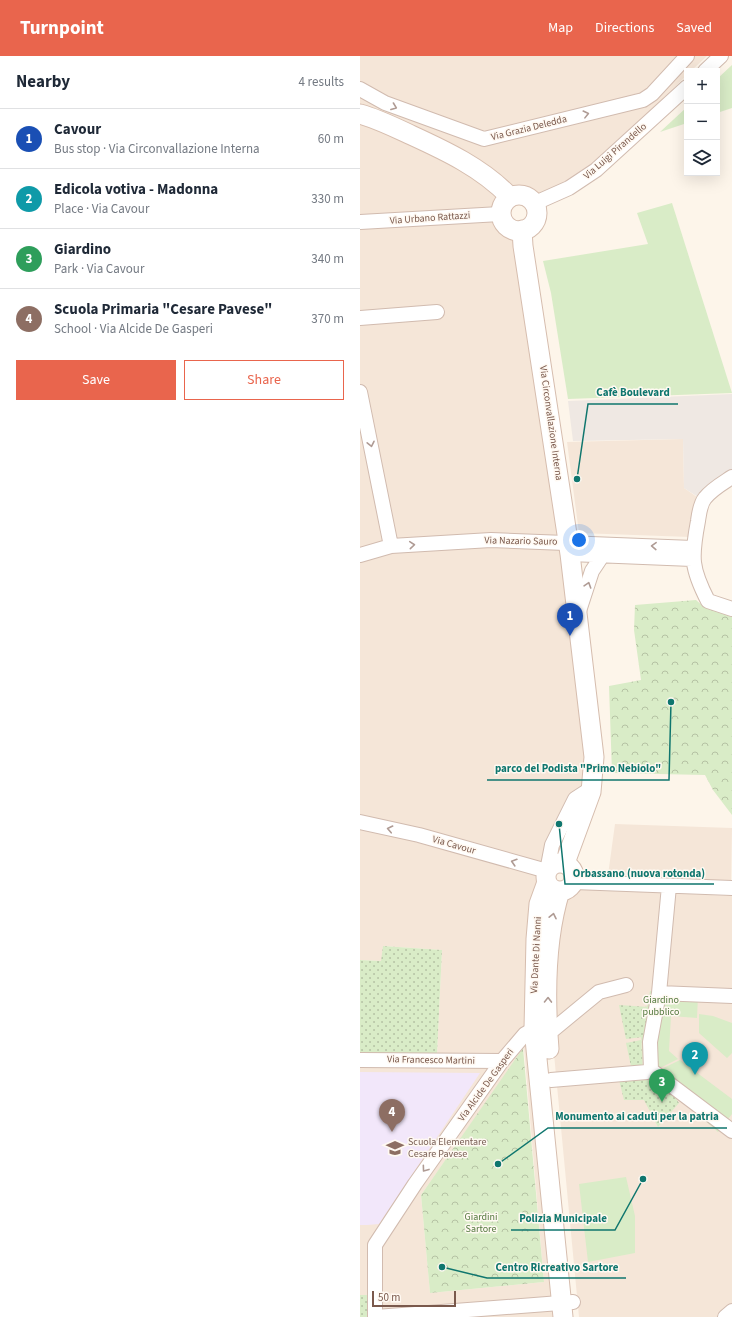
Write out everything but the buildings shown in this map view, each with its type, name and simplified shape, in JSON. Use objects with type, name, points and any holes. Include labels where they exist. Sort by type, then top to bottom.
[{"type":"street","name":"Via Grazia Deledda","points":[[360,89],[385,103],[484,139],[643,100],[652,94],[687,56]]},
{"type":"street","points":[[708,68],[721,56]]},
{"type":"street","name":"Via Luigi Pirandello","points":[[536,206],[542,200],[569,188],[596,170],[684,90]]},
{"type":"street","points":[[360,114],[376,118],[444,150],[490,178],[509,196]]},
{"type":"street","points":[[522,194],[531,199],[536,206],[535,221],[530,228],[522,230],[509,228],[502,221],[500,214],[502,205],[509,196],[522,194]]},
{"type":"street","name":"Via Urbano Rattazzi","points":[[360,222],[500,214]]},
{"type":"street","name":"Via Circonvallazione Interna","points":[[522,230],[523,246],[541,355],[569,548],[594,757],[592,788],[561,877]]},
{"type":"street","points":[[360,318],[437,312]]},
{"type":"street","points":[[360,392],[391,546]]},
{"type":"street","points":[[732,477],[714,488],[704,498],[695,553],[697,580],[708,602],[732,609]]},
{"type":"street","name":"Via Nazario Sauro","points":[[360,555],[391,546],[491,540],[569,548],[695,553]]},
{"type":"street","name":"Via Nazario Sauro","points":[[569,548],[602,556],[695,553]]},
{"type":"street","name":"Via Circonvallazione Interna","points":[[578,616],[592,571],[602,556]]},
{"type":"street","name":"Via Dante Di Nanni","points":[[568,1310],[541,1029],[536,939],[539,904],[561,877],[602,789],[601,771],[594,757]]},
{"type":"street","name":"Via Cavour","points":[[360,822],[419,835],[561,877],[669,886],[732,888]]},
{"type":"street","points":[[669,886],[660,993],[650,1042],[651,1070],[732,1131]]},
{"type":"street","points":[[541,1029],[554,1029],[599,992],[626,985]]},
{"type":"street","points":[[660,993],[732,996]]},
{"type":"street","name":"Via Dante Di Nanni","points":[[541,1029],[551,1080],[568,1310]]},
{"type":"street","name":"Via Alcide De Gasperi","points":[[541,1029],[519,1040],[502,1061],[415,1184],[375,1245],[376,1317],[568,1310]]},
{"type":"street","name":"Via Francesco Martini","points":[[360,1060],[502,1061]]},
{"type":"street","points":[[551,1080],[647,1072]]},
{"type":"street","points":[[725,1317],[732,1311]]},
{"type":"shaded area","points":[[360,56],[707,56],[694,68],[684,68],[684,78],[593,166],[581,176],[541,196],[512,189],[360,111]]},
{"type":"shaded area","points":[[360,115],[444,151],[500,196],[495,207],[498,221],[504,226],[514,229],[589,715],[584,786],[574,795],[537,903],[562,1317],[368,1317],[368,1296],[360,1295],[360,1053],[437,1054],[442,950],[383,946],[382,961],[360,960]],"holes":[[[524,1048],[544,1282],[430,1293],[421,1195]]]},
{"type":"shaded area","points":[[732,394],[732,471],[698,497],[684,488],[683,439],[573,441],[568,401]]},
{"type":"shaded area","points":[[683,439],[684,488],[697,497],[693,512],[690,537],[579,533],[567,442]]},
{"type":"shaded area","points":[[615,824],[732,828],[731,885],[608,875]]},
{"type":"shaded area","points":[[574,889],[732,896],[732,1317],[579,1317],[552,1033],[553,942],[563,894]]},
{"type":"shaded area","name":"Scuola Elementare Cesare Pavese","points":[[360,1072],[480,1073],[379,1224],[360,1225]]},
{"type":"green space","points":[[732,65],[732,108],[720,112],[720,104],[720,76]]},
{"type":"green space","points":[[684,110],[684,124],[660,132]]},
{"type":"green space","points":[[672,203],[732,393],[568,399],[551,293],[543,261],[648,244],[637,213]]},
{"type":"green space","points":[[696,600],[704,607],[732,616],[732,815],[713,790],[705,775],[612,773],[609,686],[641,680],[634,630],[635,605]]},
{"type":"green space","points":[[383,946],[442,950],[437,1054],[360,1053],[360,960],[381,961]]},
{"type":"green space","name":"Giardino pubblico","points":[[650,991],[698,996],[697,1018],[671,1016],[669,1051],[678,1059],[644,1076],[641,1038]]},
{"type":"green space","name":"Giardino pubblico","points":[[619,1005],[649,1007],[643,1037],[626,1039]]},
{"type":"green space","points":[[699,1014],[713,1016],[732,1023],[732,1053],[727,1058],[699,1033]]},
{"type":"green space","points":[[641,1040],[643,1069],[632,1071],[626,1043]]},
{"type":"green space","name":"Giardini Sartore","points":[[523,1048],[544,1282],[430,1293],[421,1195]]},
{"type":"green space","points":[[680,1060],[732,1099],[732,1114],[718,1132],[651,1074]]},
{"type":"green space","points":[[650,1075],[670,1090],[679,1103],[658,1127],[644,1100],[624,1100],[619,1080]]},
{"type":"green space","points":[[626,1177],[635,1216],[635,1253],[588,1262],[579,1184]]},
{"type":"green space","points":[[360,1295],[368,1295],[368,1317],[360,1317]]},
{"type":"place","name":"Cafè Boulevard","points":[[577,479]]},
{"type":"place","name":"Cavour","points":[[570,636]]},
{"type":"place","name":"parco del Podista \"Primo Nebiolo\"","points":[[671,702]]},
{"type":"place","name":"Orbassano (nuova rotonda)","points":[[559,824]]},
{"type":"place","name":"Edicola votiva - Madonna","points":[[695,1075]]},
{"type":"place","name":"Giardino","points":[[662,1102]]},
{"type":"place","name":"Scuola Primaria \"Cesare Pavese\"","points":[[392,1132]]},
{"type":"place","name":"Scuola Elementare Cesare Pavese","points":[[395,1148]]},
{"type":"place","name":"Monumento ai caduti per la patria","points":[[498,1164]]},
{"type":"place","name":"Polizia Municipale","points":[[643,1179]]},
{"type":"place","name":"Centro Ricreativo Sartore","points":[[442,1267]]}]
